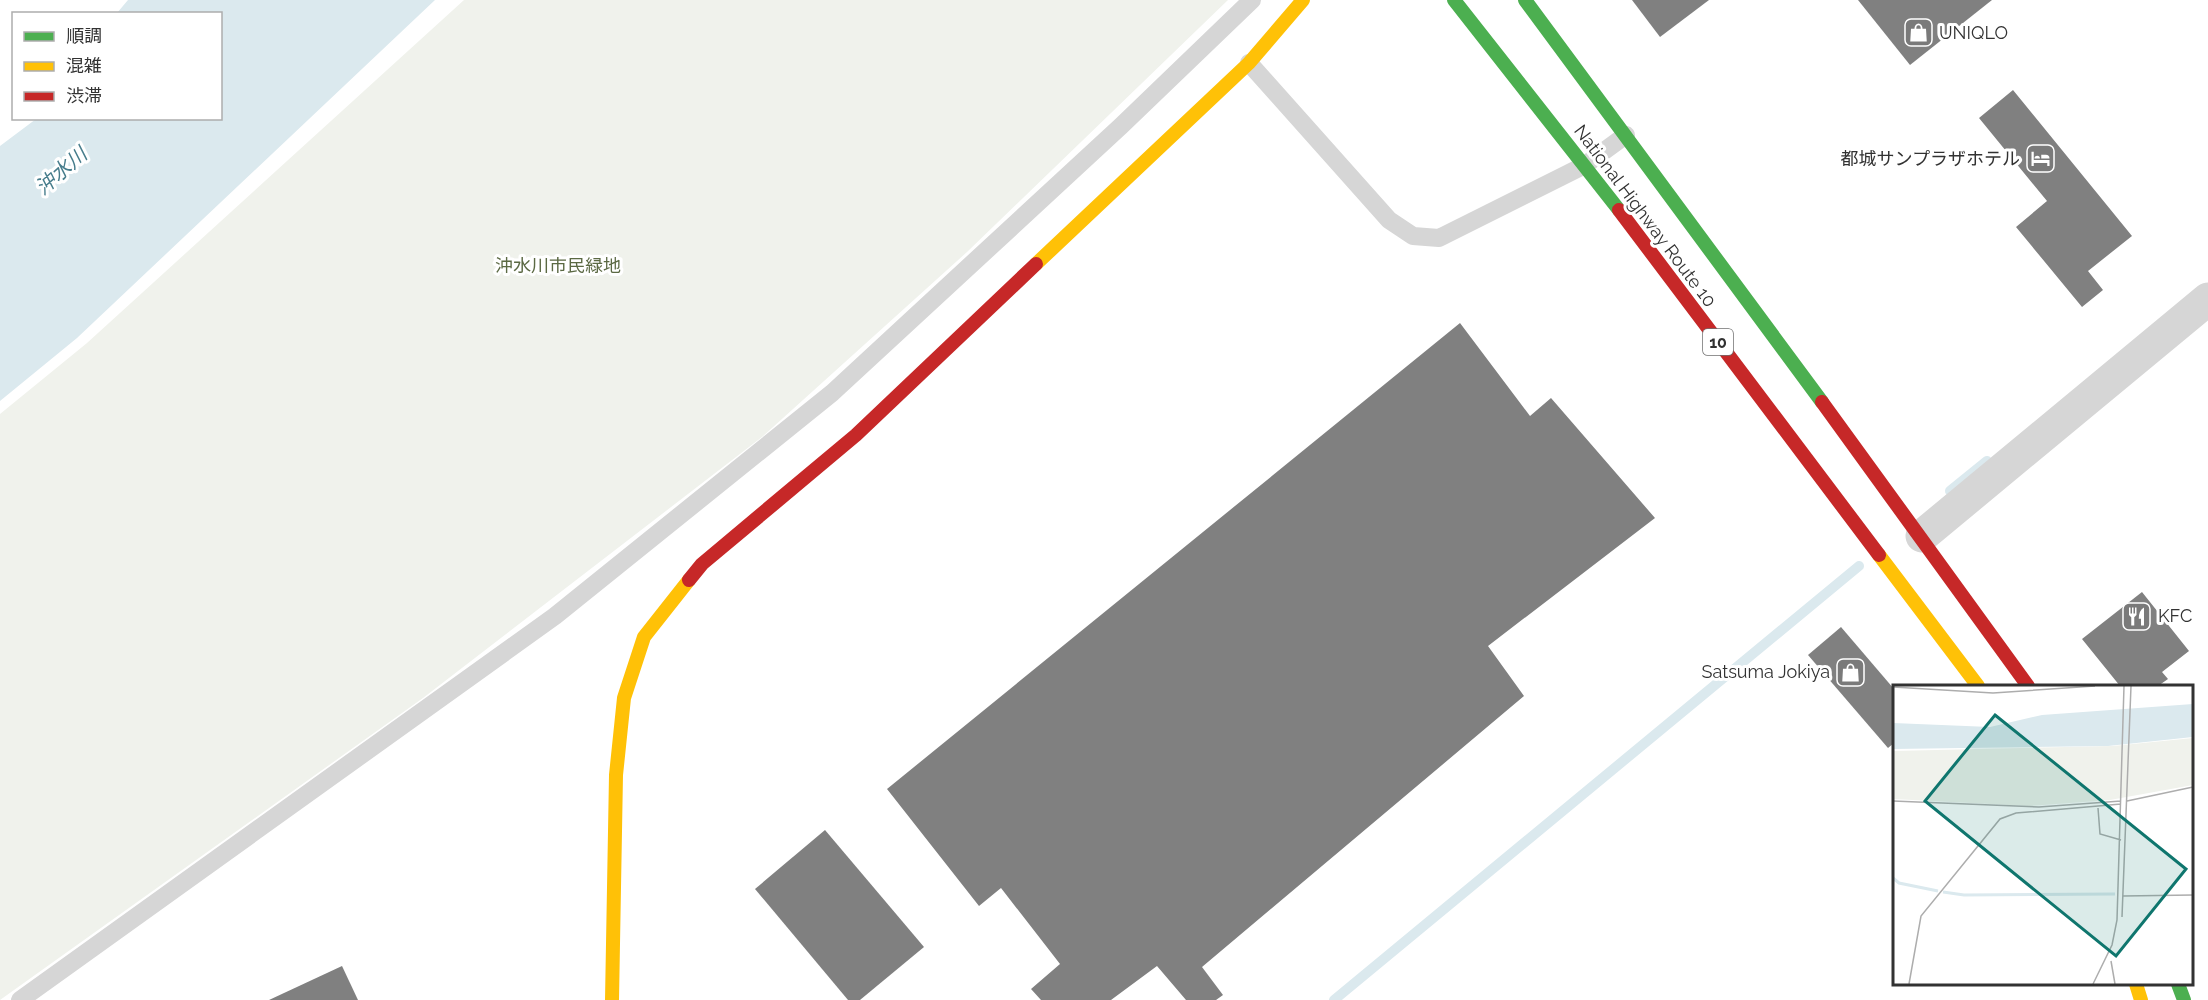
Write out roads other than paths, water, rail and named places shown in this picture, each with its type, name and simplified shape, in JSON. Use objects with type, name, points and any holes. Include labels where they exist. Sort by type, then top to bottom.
[{"type":"main road","points":[[612,1000],[616,775],[624,699],[644,637],[702,564],[856,435],[1249,63],[1303,0]]},
{"type":"main road","name":"National Highway Route 10","points":[[1454,0],[1585,165],[1976,685]]},
{"type":"main road","name":"National Highway Route 10","points":[[1525,0],[1922,536],[2027,685]]},
{"type":"main road","points":[[2136,985],[2141,1000]]},
{"type":"main road","points":[[2178,985],[2184,1000]]},
{"type":"street","points":[[1922,536],[2208,299]]},
{"type":"lane","points":[[20,1000],[555,616],[832,393],[1121,126],[1252,0]]},
{"type":"lane","points":[[1249,63],[1389,220],[1413,236],[1439,238],[1585,165],[1626,135]]},
{"type":"water","name":"沖水川","points":[[128,0],[435,0],[77,338],[0,401],[0,146],[35,120],[222,120],[222,12],[118,12]]},
{"type":"waterway","points":[[1950,491],[1987,461]]},
{"type":"waterway","points":[[1334,1000],[1859,566]]},
{"type":"place","name":"UNIQLO","points":[[1918,33]]},
{"type":"place","name":"都城サンプラザホテル","points":[[2041,159]]},
{"type":"place","name":"KFC","points":[[2137,616]]},
{"type":"place","name":"Satsuma Jokiya","points":[[1851,672]]},
{"type":"park label","name":"沖水川市民緑地","points":[[558,266]]}]
